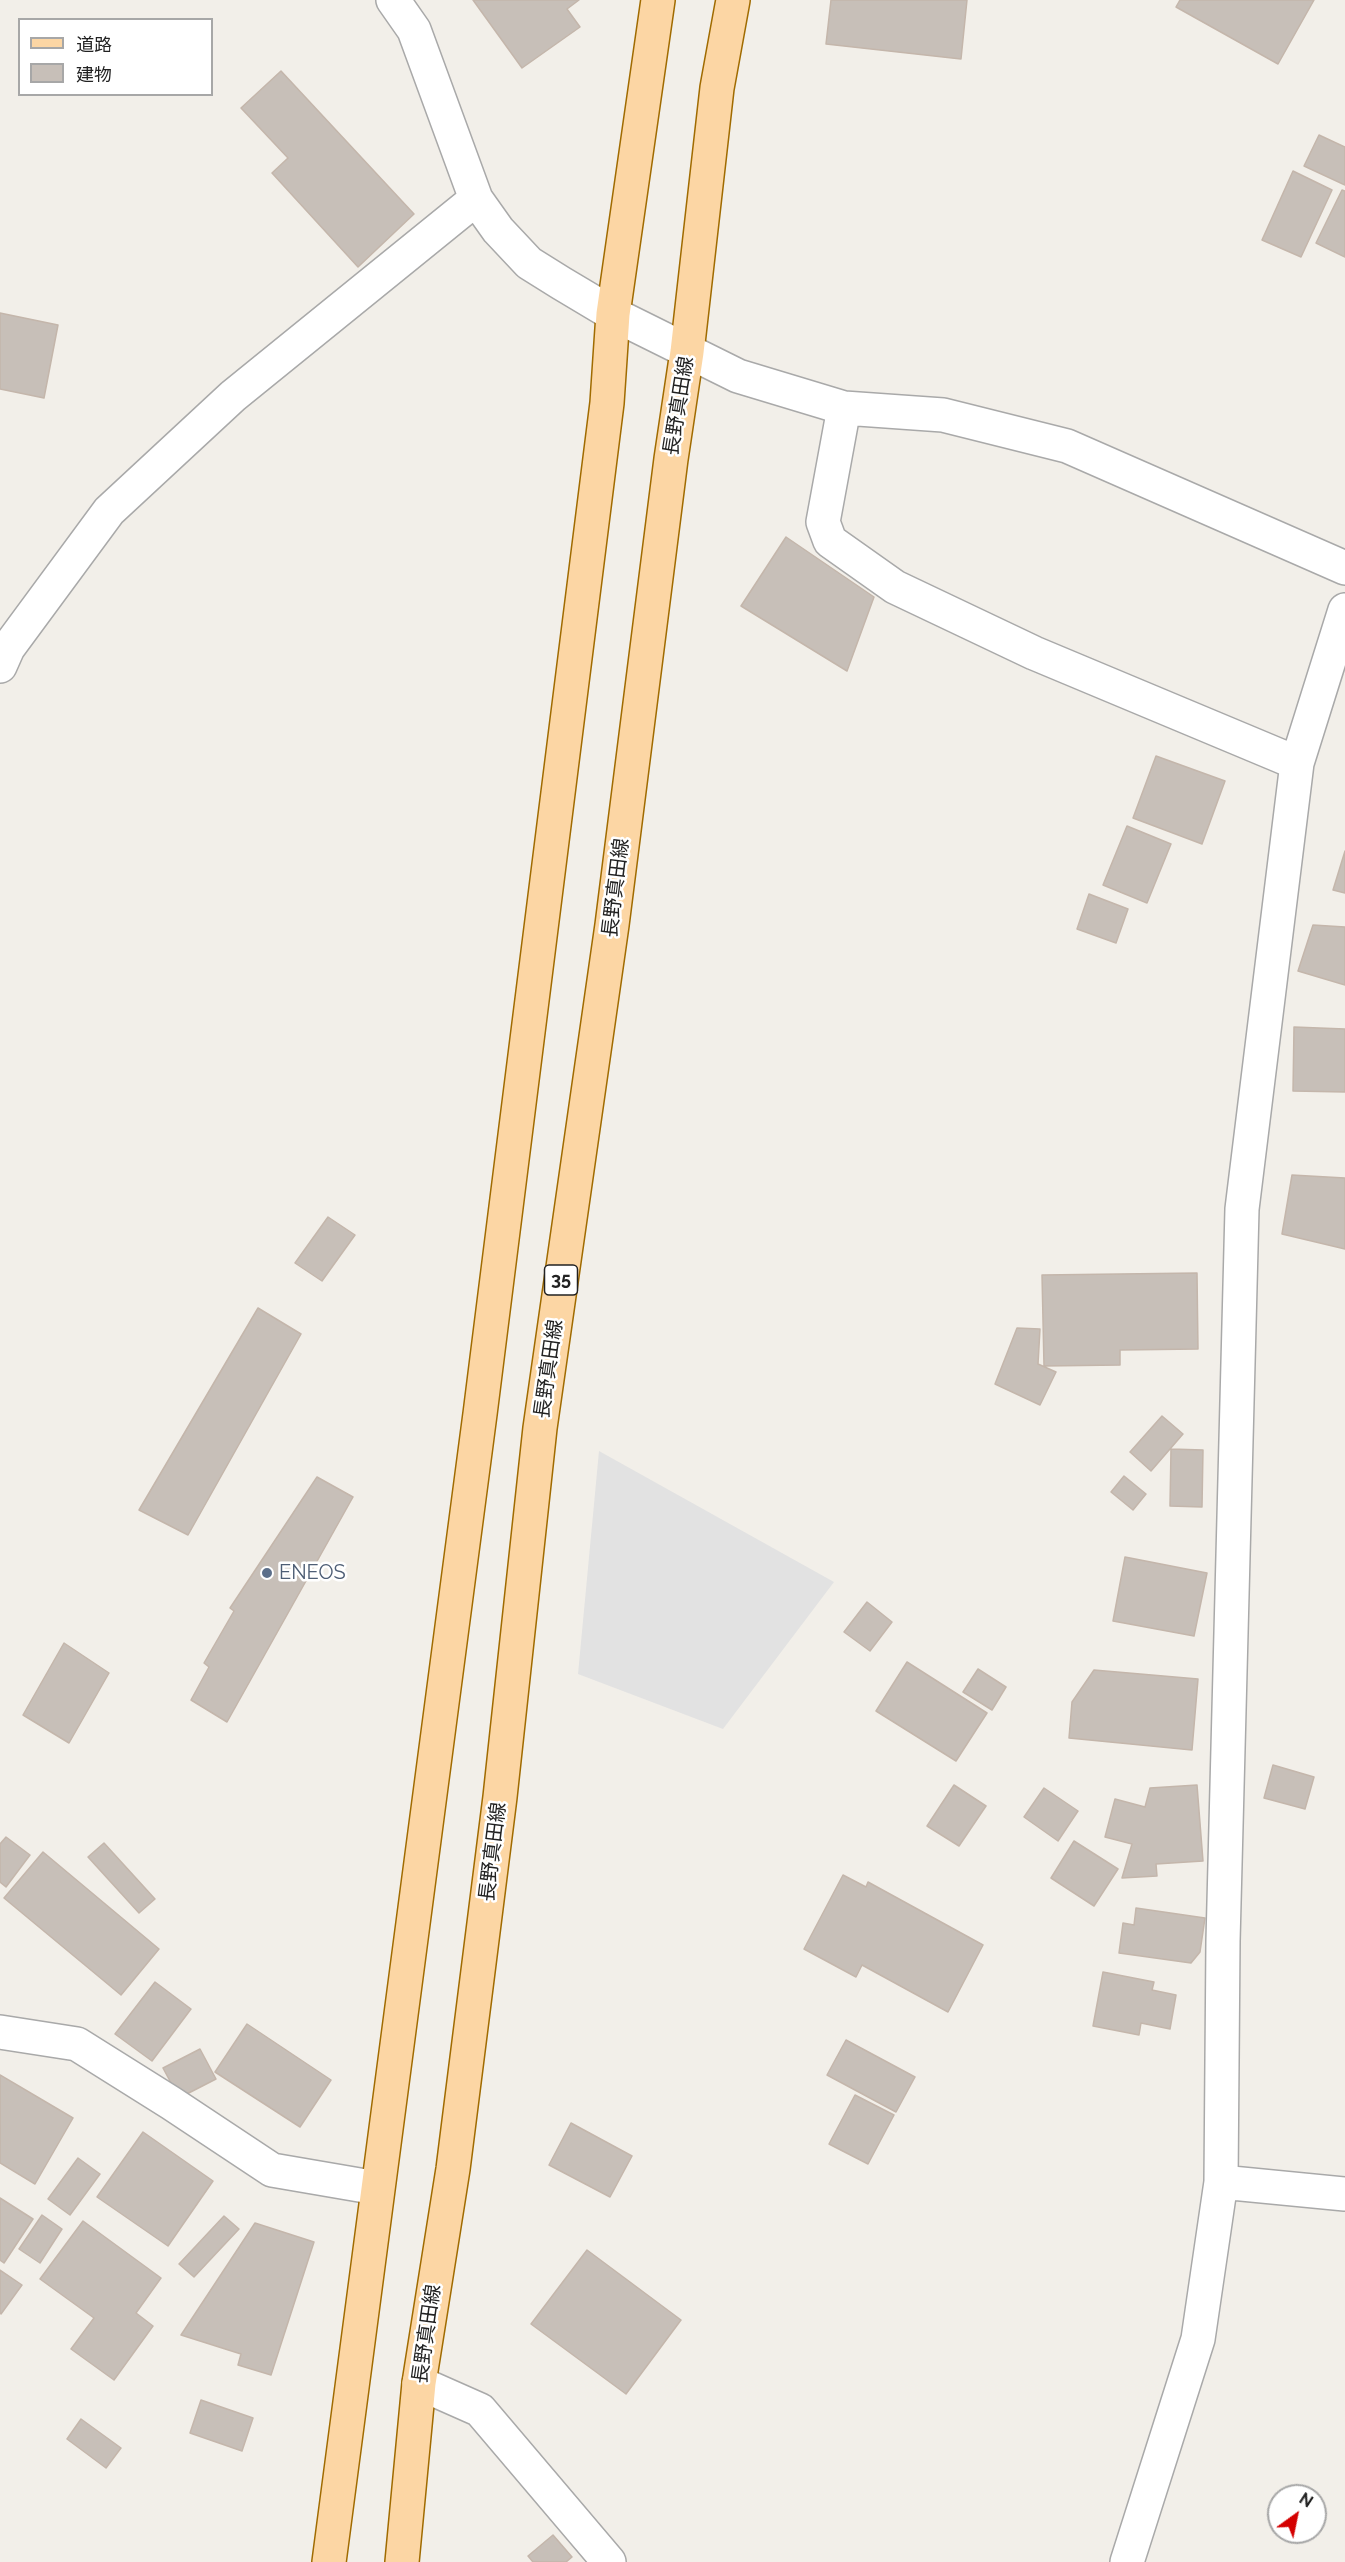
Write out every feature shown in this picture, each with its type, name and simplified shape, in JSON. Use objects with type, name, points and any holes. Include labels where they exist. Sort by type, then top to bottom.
[{"type":"main road","points":[[329,2562],[496,1283],[607,403],[614,314],[658,0]]},
{"type":"main road","name":"長野真田線","points":[[402,2562],[419,2382],[457,2134],[500,1797],[540,1428],[612,925],[671,459],[687,352],[717,88],[733,0]]},
{"type":"street","points":[[393,0],[414,30],[476,199],[498,230],[529,263],[614,314],[738,376],[844,408],[943,415],[1067,446],[1345,568]]},
{"type":"street","points":[[0,666],[8,648],[109,511],[233,396],[476,199]]},
{"type":"street","points":[[844,408],[823,522],[830,541],[895,587],[1035,652],[1297,763]]},
{"type":"street","points":[[1127,2562],[1198,2339],[1221,2182],[1223,1941],[1242,1209],[1297,763],[1345,610]]},
{"type":"street","points":[[0,2032],[77,2044],[272,2170],[377,2188]]},
{"type":"street","points":[[1221,2182],[1345,2194]]},
{"type":"street","points":[[419,2382],[480,2410],[609,2562]]},
{"type":"shaded area","points":[[599,1451],[834,1582],[723,1729],[578,1674]]},
{"type":"building","points":[[473,0],[579,0],[567,9],[580,27],[522,68]]},
{"type":"building","points":[[831,0],[967,0],[961,59],[826,44]]},
{"type":"building","points":[[1180,0],[1314,0],[1278,64],[1176,7]]},
{"type":"building","points":[[281,71],[414,214],[358,267],[272,173],[288,158],[241,108]]},
{"type":"building","points":[[1319,135],[1345,147],[1345,185],[1304,166]]},
{"type":"building","points":[[1293,171],[1332,190],[1301,257],[1262,240]]},
{"type":"building","points":[[1342,190],[1345,191],[1345,257],[1316,243]]},
{"type":"building","points":[[0,313],[58,325],[44,398],[0,389]]},
{"type":"building","points":[[786,537],[874,597],[847,671],[741,606]]},
{"type":"building","points":[[1156,756],[1225,781],[1202,844],[1133,818]]},
{"type":"building","points":[[1127,826],[1171,844],[1147,903],[1103,885]]},
{"type":"building","points":[[1345,851],[1345,893],[1333,890]]},
{"type":"building","points":[[1089,894],[1128,909],[1116,943],[1077,929]]},
{"type":"building","points":[[1313,925],[1345,927],[1345,985],[1298,971]]},
{"type":"building","points":[[1294,1027],[1345,1029],[1345,1092],[1293,1091]]},
{"type":"building","points":[[1292,1175],[1345,1178],[1345,1249],[1282,1234]]},
{"type":"building","points":[[328,1217],[355,1235],[322,1281],[295,1263]]},
{"type":"building","points":[[1197,1273],[1198,1349],[1120,1350],[1120,1365],[1044,1366],[1042,1275]]},
{"type":"building","points":[[258,1308],[301,1334],[188,1535],[139,1510]]},
{"type":"building","points":[[1017,1328],[1040,1329],[1038,1364],[1056,1372],[1040,1405],[995,1384]]},
{"type":"building","points":[[1162,1416],[1183,1434],[1151,1471],[1130,1452]]},
{"type":"building","points":[[1171,1449],[1203,1450],[1202,1507],[1170,1506]]},
{"type":"building","points":[[1124,1476],[1146,1494],[1133,1510],[1111,1492]]},
{"type":"building","points":[[317,1477],[353,1497],[227,1722],[191,1700],[209,1667],[204,1663],[234,1611],[230,1608]]},
{"type":"building","points":[[1125,1557],[1207,1573],[1194,1636],[1113,1621]]},
{"type":"building","points":[[867,1602],[892,1622],[870,1651],[844,1632]]},
{"type":"building","points":[[64,1643],[109,1673],[69,1743],[23,1715]]},
{"type":"building","points":[[907,1662],[987,1713],[956,1761],[876,1711]]},
{"type":"building","points":[[978,1669],[1006,1687],[992,1710],[963,1692]]},
{"type":"building","points":[[1094,1670],[1198,1679],[1192,1750],[1069,1738],[1072,1702]]},
{"type":"building","points":[[1273,1765],[1314,1777],[1305,1809],[1264,1798]]},
{"type":"building","points":[[954,1785],[986,1806],[959,1846],[927,1826]]},
{"type":"building","points":[[1197,1785],[1203,1861],[1156,1864],[1157,1876],[1122,1878],[1132,1844],[1105,1837],[1115,1799],[1145,1807],[1150,1788]]},
{"type":"building","points":[[1044,1788],[1078,1811],[1058,1841],[1024,1817]]},
{"type":"building","points":[[6,1837],[30,1855],[6,1887],[0,1882],[0,1844]]},
{"type":"building","points":[[1074,1841],[1118,1869],[1094,1906],[1051,1878]]},
{"type":"building","points":[[104,1843],[155,1899],[139,1913],[88,1857]]},
{"type":"building","points":[[43,1852],[159,1949],[121,1995],[4,1898]]},
{"type":"building","points":[[843,1875],[866,1887],[868,1882],[983,1945],[948,2012],[862,1965],[856,1977],[804,1949]]},
{"type":"building","points":[[1136,1908],[1205,1918],[1200,1952],[1191,1963],[1119,1953],[1123,1923],[1134,1925]]},
{"type":"building","points":[[1103,1972],[1154,1982],[1152,1990],[1176,1995],[1170,2029],[1141,2023],[1139,2035],[1093,2026]]},
{"type":"building","points":[[155,1982],[191,2009],[152,2061],[115,2034]]},
{"type":"building","points":[[247,2024],[331,2080],[300,2127],[215,2072]]},
{"type":"building","points":[[846,2040],[915,2077],[896,2112],[827,2075]]},
{"type":"building","points":[[200,2049],[216,2079],[179,2098],[163,2068]]},
{"type":"building","points":[[0,2075],[73,2118],[35,2184],[0,2163]]},
{"type":"building","points":[[855,2095],[894,2115],[868,2164],[829,2144]]},
{"type":"building","points":[[571,2123],[632,2156],[610,2197],[549,2165]]},
{"type":"building","points":[[143,2132],[213,2181],[168,2246],[97,2197]]},
{"type":"building","points":[[78,2158],[100,2174],[70,2215],[48,2199]]},
{"type":"building","points":[[0,2198],[33,2219],[4,2263],[0,2260]]},
{"type":"building","points":[[42,2215],[62,2229],[40,2263],[19,2249]]},
{"type":"building","points":[[224,2216],[239,2229],[194,2277],[179,2264]]},
{"type":"building","points":[[83,2221],[161,2278],[136,2313],[153,2326],[114,2380],[71,2349],[94,2318],[40,2279]]},
{"type":"building","points":[[255,2223],[314,2242],[271,2375],[238,2365],[241,2354],[181,2335]]},
{"type":"building","points":[[587,2250],[681,2320],[626,2394],[531,2324]]},
{"type":"building","points":[[0,2270],[22,2285],[1,2314],[0,2313]]},
{"type":"building","points":[[201,2400],[253,2418],[242,2451],[190,2433]]},
{"type":"building","points":[[81,2419],[121,2448],[106,2468],[67,2439]]},
{"type":"building","points":[[553,2535],[572,2557],[566,2562],[533,2562],[528,2556]]},
{"type":"place","name":"ENEOS","points":[[267,1573]]}]
